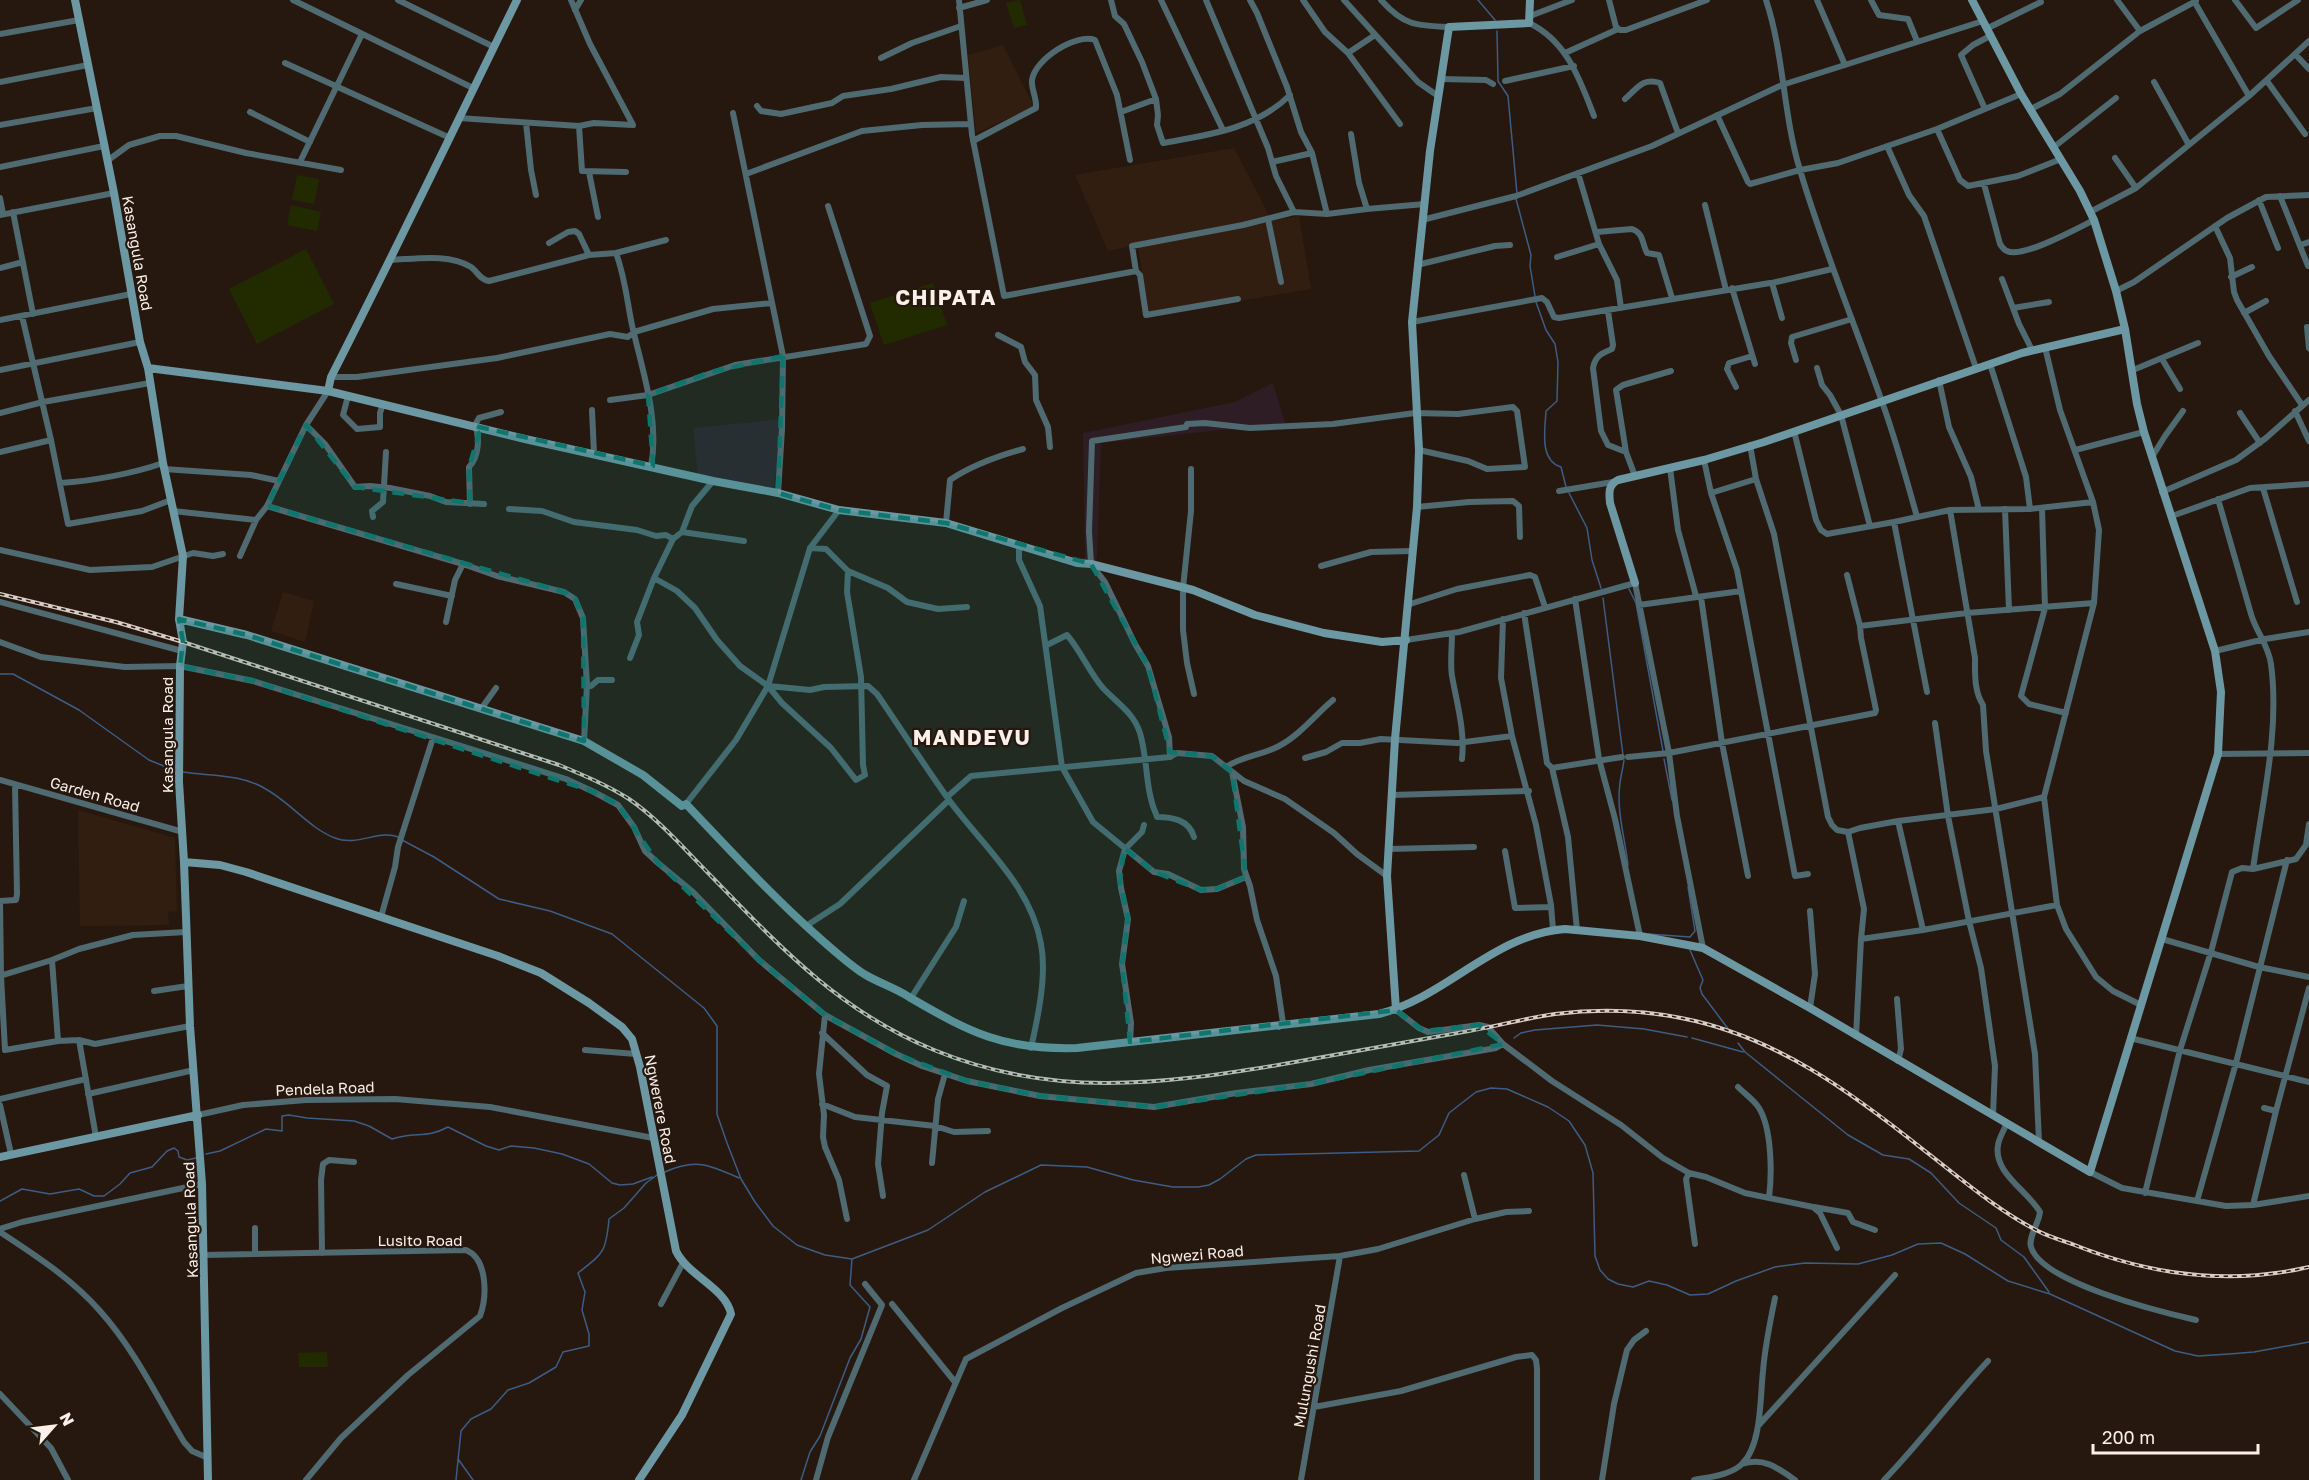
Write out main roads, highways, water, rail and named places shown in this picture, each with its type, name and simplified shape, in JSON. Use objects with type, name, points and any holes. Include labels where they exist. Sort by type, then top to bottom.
[{"type":"waterway","points":[[1478,0],[1495,20]]},
{"type":"waterway","points":[[1497,31],[1498,81],[1508,96],[1517,194]]},
{"type":"waterway","points":[[1516,199],[1531,255],[1530,266],[1535,296]]},
{"type":"waterway","points":[[1536,302],[1546,330],[1555,344],[1558,362],[1557,401],[1546,411],[1546,451],[1549,458],[1561,467],[1566,487]]},
{"type":"waterway","points":[[1569,493],[1587,528],[1592,560],[1601,588]]},
{"type":"waterway","points":[[1629,589],[1636,603],[1663,751]]},
{"type":"waterway","points":[[1603,598],[1623,755]]},
{"type":"waterway","points":[[0,674],[13,674],[79,710],[149,760],[176,771]]},
{"type":"waterway","points":[[1664,759],[1672,800]]},
{"type":"waterway","points":[[1624,760],[1619,803],[1628,865]]},
{"type":"waterway","points":[[183,772],[235,778],[255,783],[317,828],[335,838],[352,841],[384,835],[398,837]]},
{"type":"waterway","points":[[402,840],[434,857],[499,899],[550,911],[612,934],[704,1008],[717,1026],[717,1114],[741,1179],[773,1226],[797,1245],[825,1255],[852,1259],[928,1230],[985,1192],[1041,1165],[1087,1167],[1133,1180],[1173,1187],[1198,1187],[1209,1185],[1220,1179],[1246,1159],[1256,1155],[1419,1151],[1439,1135],[1449,1113],[1476,1092],[1491,1088],[1507,1089],[1548,1107],[1569,1121],[1585,1145],[1593,1173],[1595,1256],[1600,1270],[1608,1279],[1618,1284],[1633,1287],[1649,1281],[1667,1285],[1690,1295],[1708,1294],[1775,1267],[1805,1263],[1858,1264],[1892,1255],[1918,1244],[1941,1243],[1965,1254],[2008,1281],[2050,1294],[2175,1351],[2198,1356],[2229,1354],[2309,1342]]},
{"type":"waterway","points":[[1648,934],[1690,937],[1695,931],[1688,887]]},
{"type":"waterway","points":[[1690,950],[1703,980],[1700,988],[1702,994],[1732,1034]]},
{"type":"waterway","points":[[1514,1038],[1521,1033],[1535,1030],[1597,1025],[1644,1029],[1687,1037]]},
{"type":"waterway","points":[[1692,1038],[1743,1052]]},
{"type":"waterway","points":[[1738,1043],[1745,1052],[1848,1135],[1883,1155],[1909,1159],[1931,1173],[1959,1203],[1996,1228],[2001,1240],[2024,1257],[2049,1292]]},
{"type":"waterway","points":[[206,1154],[220,1151],[266,1129],[282,1131],[282,1116],[289,1115],[354,1121],[369,1126],[392,1139],[433,1133],[448,1127],[499,1150],[511,1146],[562,1154],[589,1164],[612,1183],[620,1185],[633,1184],[652,1177]]},
{"type":"waterway","points":[[0,1201],[22,1189],[50,1194],[79,1189],[94,1196],[104,1196],[130,1173],[152,1167],[167,1151],[174,1148],[178,1151],[179,1157],[187,1160],[196,1158]]},
{"type":"waterway","points":[[665,1172],[694,1164],[711,1167],[739,1178]]},
{"type":"waterway","points":[[456,1480],[461,1431],[471,1419],[491,1409],[508,1390],[529,1383],[556,1367],[563,1352],[589,1346],[589,1334],[582,1310],[585,1292],[578,1273],[602,1251],[609,1219],[624,1208],[646,1183],[657,1175]]},
{"type":"waterway","points":[[801,1480],[810,1452],[820,1436],[850,1358],[861,1339],[870,1307],[850,1285],[852,1259]]},
{"type":"waterway","points":[[458,1459],[473,1480]]},
{"type":"railway","points":[[0,594],[116,622],[183,642],[559,765],[595,780],[629,799],[652,817],[789,954],[841,998],[901,1035],[934,1050],[977,1065],[1020,1075],[1063,1081],[1147,1082],[1278,1065],[1555,1014],[1618,1011],[1666,1015],[1715,1026],[1748,1038],[1811,1069],[1869,1108],[1993,1203],[2021,1222],[2049,1236],[2130,1263],[2189,1274],[2248,1276],[2309,1267]]},
{"type":"district","name":"CHIPATA","points":[[946,297]]},
{"type":"district","name":"MANDEVU","points":[[972,737]]}]
